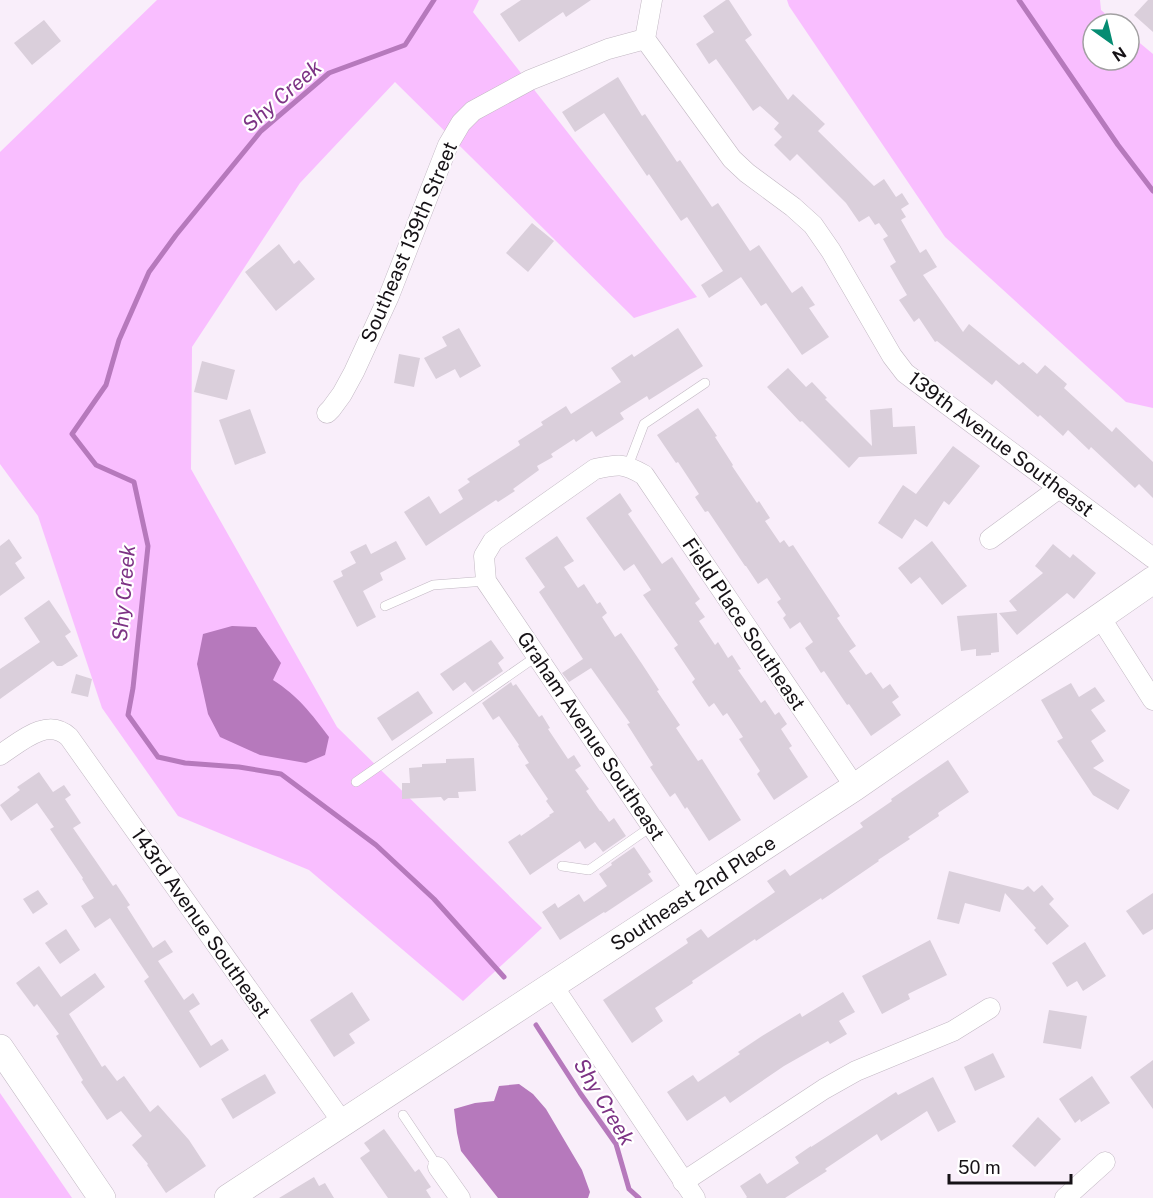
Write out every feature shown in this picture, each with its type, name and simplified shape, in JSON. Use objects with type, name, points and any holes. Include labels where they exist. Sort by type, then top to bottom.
[{"type":"street","points":[[645,39],[652,0]]},
{"type":"street","name":"Southeast 139th Street","points":[[327,413],[354,372],[384,307],[447,146],[461,123],[473,111],[530,80],[608,49],[645,39]]},
{"type":"street","name":"139th Avenue Southeast","points":[[645,39],[732,159],[813,225],[831,251],[892,356],[905,373],[1153,558]]},
{"type":"street","points":[[486,581],[484,556],[493,541],[595,469],[612,465],[628,466]]},
{"type":"street","name":"Field Place Southeast","points":[[628,466],[644,476],[855,787]]},
{"type":"street","points":[[990,539],[1058,489]]},
{"type":"street","name":"Southeast 2nd Place","points":[[228,1198],[855,787],[1153,580]]},
{"type":"street","name":"Graham Avenue Southeast","points":[[486,581],[696,892]]},
{"type":"street","points":[[1100,617],[1153,700]]},
{"type":"street","name":"143rd Avenue Southeast","points":[[0,755],[38,731],[56,729],[69,737],[343,1123]]},
{"type":"street","points":[[553,986],[694,1198]]},
{"type":"street","points":[[683,1182],[824,1089],[856,1071],[953,1031],[990,1008]]},
{"type":"street","points":[[0,1048],[102,1198]]},
{"type":"street","points":[[1065,1198],[1105,1162]]},
{"type":"street","points":[[438,1167],[460,1198]]},
{"type":"lane","points":[[628,466],[644,424],[705,383]]},
{"type":"lane","points":[[386,606],[433,585],[486,581]]},
{"type":"lane","points":[[356,782],[537,656]]},
{"type":"lane","points":[[562,866],[589,870],[652,826]]},
{"type":"lane","points":[[403,1115],[438,1167]]},
{"type":"shaded area","points":[[157,0],[479,0],[473,12],[697,297],[634,318],[395,82],[300,183],[192,347],[191,469],[337,727],[542,928],[463,1001],[309,870],[178,816],[102,708],[38,516],[0,464],[0,152]]},
{"type":"shaded area","points":[[787,0],[1100,0],[1103,12],[1081,12],[1081,72],[1141,72],[1141,44],[1153,54],[1153,408],[1126,402],[945,237]]},
{"type":"shaded area","points":[[232,626],[256,627],[281,663],[273,680],[304,706],[329,737],[325,755],[306,763],[260,755],[220,737],[208,714],[197,664],[203,634]]},
{"type":"shaded area","points":[[519,1084],[533,1094],[546,1109],[582,1170],[590,1192],[588,1198],[498,1198],[461,1151],[454,1109],[494,1101],[499,1086]]},
{"type":"shaded area","points":[[0,1093],[72,1198],[0,1198]]},
{"type":"building","points":[[521,0],[591,0],[566,17],[563,12],[519,42],[500,14]]},
{"type":"building","points":[[729,0],[752,35],[745,40],[788,100],[793,94],[825,124],[818,131],[874,186],[884,179],[896,197],[902,193],[909,204],[901,209],[906,217],[901,220],[920,253],[926,249],[937,267],[923,275],[963,332],[969,324],[1019,365],[1023,362],[1037,374],[1045,365],[1067,384],[1064,388],[1112,432],[1116,427],[1153,462],[1153,498],[1139,484],[1135,488],[1091,447],[1089,450],[1068,430],[1063,436],[996,380],[992,385],[937,341],[935,342],[919,318],[914,322],[899,300],[907,295],[890,266],[896,262],[883,239],[888,236],[879,223],[875,225],[869,216],[859,222],[846,203],[797,154],[790,161],[774,145],[782,137],[774,129],[779,123],[760,106],[753,111],[716,59],[709,64],[696,44],[714,32],[703,16]]},
{"type":"building","points":[[1148,0],[1153,0],[1153,32],[1141,21],[1141,12],[1137,12]]},
{"type":"building","points":[[44,20],[61,41],[32,65],[14,43]]},
{"type":"building","points":[[618,77],[642,116],[645,114],[677,162],[680,160],[712,207],[718,203],[750,251],[759,245],[792,293],[802,286],[815,305],[809,308],[829,337],[802,355],[766,303],[761,306],[741,277],[709,298],[701,285],[723,271],[687,217],[681,221],[604,113],[575,132],[562,112]]},
{"type":"building","points":[[532,223],[554,241],[528,272],[506,253]]},
{"type":"building","points":[[279,244],[294,264],[299,260],[315,279],[276,311],[245,272]]},
{"type":"building","points":[[459,328],[481,366],[460,378],[455,369],[436,379],[424,358],[447,346],[442,337]]},
{"type":"building","points":[[678,328],[703,366],[649,400],[647,396],[620,413],[624,419],[596,437],[592,431],[576,442],[574,439],[551,454],[553,457],[537,466],[539,470],[513,489],[515,491],[498,502],[496,500],[426,546],[404,512],[429,496],[440,514],[463,499],[458,490],[470,482],[467,479],[520,445],[518,441],[543,425],[541,422],[566,406],[571,414],[621,382],[611,368],[632,354],[634,357]]},
{"type":"building","points":[[399,354],[420,358],[414,387],[394,383]]},
{"type":"building","points":[[202,361],[235,370],[227,400],[194,392]]},
{"type":"building","points":[[788,368],[806,387],[812,382],[827,398],[825,399],[872,446],[870,410],[892,408],[893,427],[915,426],[917,454],[859,457],[849,468],[767,387]]},
{"type":"building","points":[[698,408],[717,436],[715,437],[732,466],[770,518],[765,521],[780,543],[784,540],[789,547],[793,545],[840,616],[837,618],[856,646],[849,651],[866,675],[871,672],[883,689],[890,684],[899,697],[892,702],[901,715],[871,736],[824,671],[821,673],[805,648],[813,642],[800,622],[790,629],[783,618],[786,615],[777,602],[781,599],[767,578],[758,584],[708,511],[705,512],[695,497],[699,494],[657,435]]},
{"type":"building","points":[[250,409],[266,453],[235,465],[219,420]]},
{"type":"building","points":[[953,446],[980,466],[949,505],[944,501],[927,527],[915,519],[902,539],[878,523],[903,485],[916,494]]},
{"type":"building","points":[[620,493],[632,511],[628,514],[662,564],[672,557],[700,599],[695,603],[705,617],[699,621],[715,645],[718,642],[728,658],[732,655],[741,669],[738,670],[761,703],[765,700],[775,715],[779,712],[787,724],[781,729],[792,746],[789,748],[808,777],[774,800],[757,774],[760,771],[739,739],[743,737],[727,713],[723,716],[714,703],[709,707],[692,682],[695,679],[674,648],[678,645],[643,595],[651,590],[634,564],[624,571],[586,518]]},
{"type":"building","points":[[557,536],[574,561],[564,567],[578,588],[584,584],[597,604],[600,602],[607,613],[602,617],[615,637],[621,633],[680,725],[676,728],[698,761],[702,759],[741,820],[709,841],[675,793],[670,797],[650,767],[653,765],[627,724],[630,723],[591,668],[569,682],[562,673],[583,659],[539,592],[545,587],[525,558]]},
{"type":"building","points":[[9,539],[22,558],[15,563],[25,578],[0,596],[0,546]]},
{"type":"building","points":[[396,541],[406,559],[380,573],[383,580],[363,591],[376,617],[357,627],[333,581],[343,576],[341,571],[356,563],[350,552],[366,544],[371,554]]},
{"type":"building","points":[[932,541],[967,586],[942,605],[920,577],[911,584],[898,568]]},
{"type":"building","points":[[1053,544],[1070,558],[1073,554],[1096,573],[1074,599],[1067,593],[1017,635],[999,613],[1017,611],[1009,601],[1043,573],[1035,566]]},
{"type":"building","points":[[49,600],[71,632],[65,636],[78,656],[62,666],[57,666],[53,661],[0,699],[0,669],[40,642],[24,618]]},
{"type":"building","points":[[997,613],[999,652],[976,656],[976,649],[961,651],[957,616]]},
{"type":"building","points":[[491,640],[504,658],[498,663],[503,671],[473,692],[465,682],[453,691],[440,674]]},
{"type":"building","points":[[76,674],[92,679],[88,697],[71,693]]},
{"type":"building","points":[[511,682],[513,686],[516,684],[539,717],[542,715],[550,728],[548,729],[568,759],[574,755],[581,766],[575,770],[589,789],[586,791],[609,822],[614,818],[626,836],[603,852],[595,842],[585,849],[580,841],[530,875],[508,842],[520,834],[521,836],[554,812],[525,765],[529,763],[519,745],[499,716],[493,720],[482,703]]},
{"type":"building","points":[[1071,683],[1079,697],[1095,687],[1105,701],[1091,710],[1106,731],[1091,741],[1104,761],[1093,768],[1130,790],[1118,810],[1093,795],[1057,741],[1063,738],[1041,700]]},
{"type":"building","points":[[418,691],[433,713],[392,741],[377,718]]},
{"type":"building","points":[[474,758],[476,791],[458,792],[459,798],[448,798],[444,801],[441,797],[402,799],[402,783],[410,783],[409,768],[422,767],[422,764],[446,763],[446,759]]},
{"type":"building","points":[[948,760],[969,792],[938,813],[939,816],[908,837],[910,839],[879,861],[822,900],[821,898],[756,941],[755,939],[655,1008],[663,1021],[632,1043],[603,1000],[688,943],[686,939],[701,929],[708,938],[775,892],[767,881],[785,869],[790,876],[863,827],[860,823]]},
{"type":"building","points":[[39,772],[53,792],[64,785],[71,795],[65,799],[81,823],[73,828],[113,886],[116,884],[130,905],[127,907],[153,948],[165,940],[173,952],[158,961],[184,1000],[193,993],[200,1004],[189,1011],[211,1046],[222,1039],[229,1050],[200,1068],[144,981],[149,977],[110,918],[95,928],[81,906],[94,898],[50,829],[54,827],[37,803],[11,821],[0,805],[20,790],[17,787]]},
{"type":"building","points":[[634,847],[651,872],[648,874],[653,881],[560,940],[542,912],[555,903],[558,908],[579,894],[584,902],[607,886],[599,874]]},
{"type":"building","points":[[949,871],[1023,890],[1028,886],[1034,892],[1042,885],[1054,899],[1049,904],[1069,926],[1047,945],[1034,930],[1036,928],[1005,893],[1000,912],[965,903],[959,924],[937,919]]},
{"type":"building","points":[[38,890],[48,904],[33,914],[23,899]]},
{"type":"building","points":[[1153,893],[1153,929],[1143,935],[1126,911]]},
{"type":"building","points":[[66,929],[80,950],[60,964],[45,943]]},
{"type":"building","points":[[930,940],[947,975],[908,994],[910,999],[882,1014],[862,976]]},
{"type":"building","points":[[1085,942],[1106,976],[1083,991],[1077,981],[1067,987],[1052,963]]},
{"type":"building","points":[[39,966],[61,997],[95,973],[105,987],[69,1014],[102,1067],[105,1065],[117,1081],[124,1076],[150,1112],[158,1105],[189,1140],[206,1166],[166,1193],[148,1164],[132,1145],[142,1136],[121,1111],[107,1120],[81,1082],[83,1080],[56,1036],[59,1034],[37,1004],[34,1007],[16,983]]},
{"type":"building","points":[[352,992],[370,1020],[349,1034],[355,1043],[334,1057],[310,1020]]},
{"type":"building","points":[[843,992],[855,1012],[839,1021],[847,1034],[830,1044],[828,1041],[784,1066],[730,1103],[725,1096],[687,1121],[667,1092],[693,1075],[698,1082],[762,1036],[800,1013],[802,1017]]},
{"type":"building","points":[[1049,1010],[1087,1016],[1081,1049],[1043,1043]]},
{"type":"building","points":[[993,1053],[1005,1077],[975,1091],[964,1067]]},
{"type":"building","points":[[1153,1060],[1153,1109],[1130,1077]]},
{"type":"building","points":[[265,1074],[276,1093],[233,1119],[221,1099]]},
{"type":"building","points":[[1092,1076],[1110,1103],[1081,1122],[1080,1119],[1075,1123],[1059,1099]]},
{"type":"building","points":[[933,1077],[956,1122],[938,1132],[927,1111],[881,1141],[877,1134],[825,1169],[827,1171],[785,1198],[746,1198],[740,1186],[760,1173],[767,1184],[799,1163],[795,1157],[811,1146],[896,1092],[898,1095]]},
{"type":"building","points":[[1038,1117],[1061,1139],[1035,1167],[1012,1146]]},
{"type":"building","points":[[384,1129],[415,1172],[419,1169],[431,1187],[426,1190],[431,1198],[388,1198],[360,1158],[370,1151],[364,1143]]},
{"type":"building","points":[[314,1177],[319,1186],[325,1183],[334,1198],[279,1198]]},
{"type":"waterway","name":"Shy Creek","points":[[434,0],[405,45],[329,73],[261,131],[176,235],[149,272],[119,340],[106,385],[72,434],[96,465],[134,482],[148,546],[128,715],[158,757],[185,763],[239,767],[281,774],[376,845],[434,899],[504,977]]},
{"type":"waterway","points":[[1019,0],[1118,145],[1153,191]]},
{"type":"waterway","name":"Shy Creek","points":[[536,1025],[616,1144],[629,1189],[639,1198]]}]
